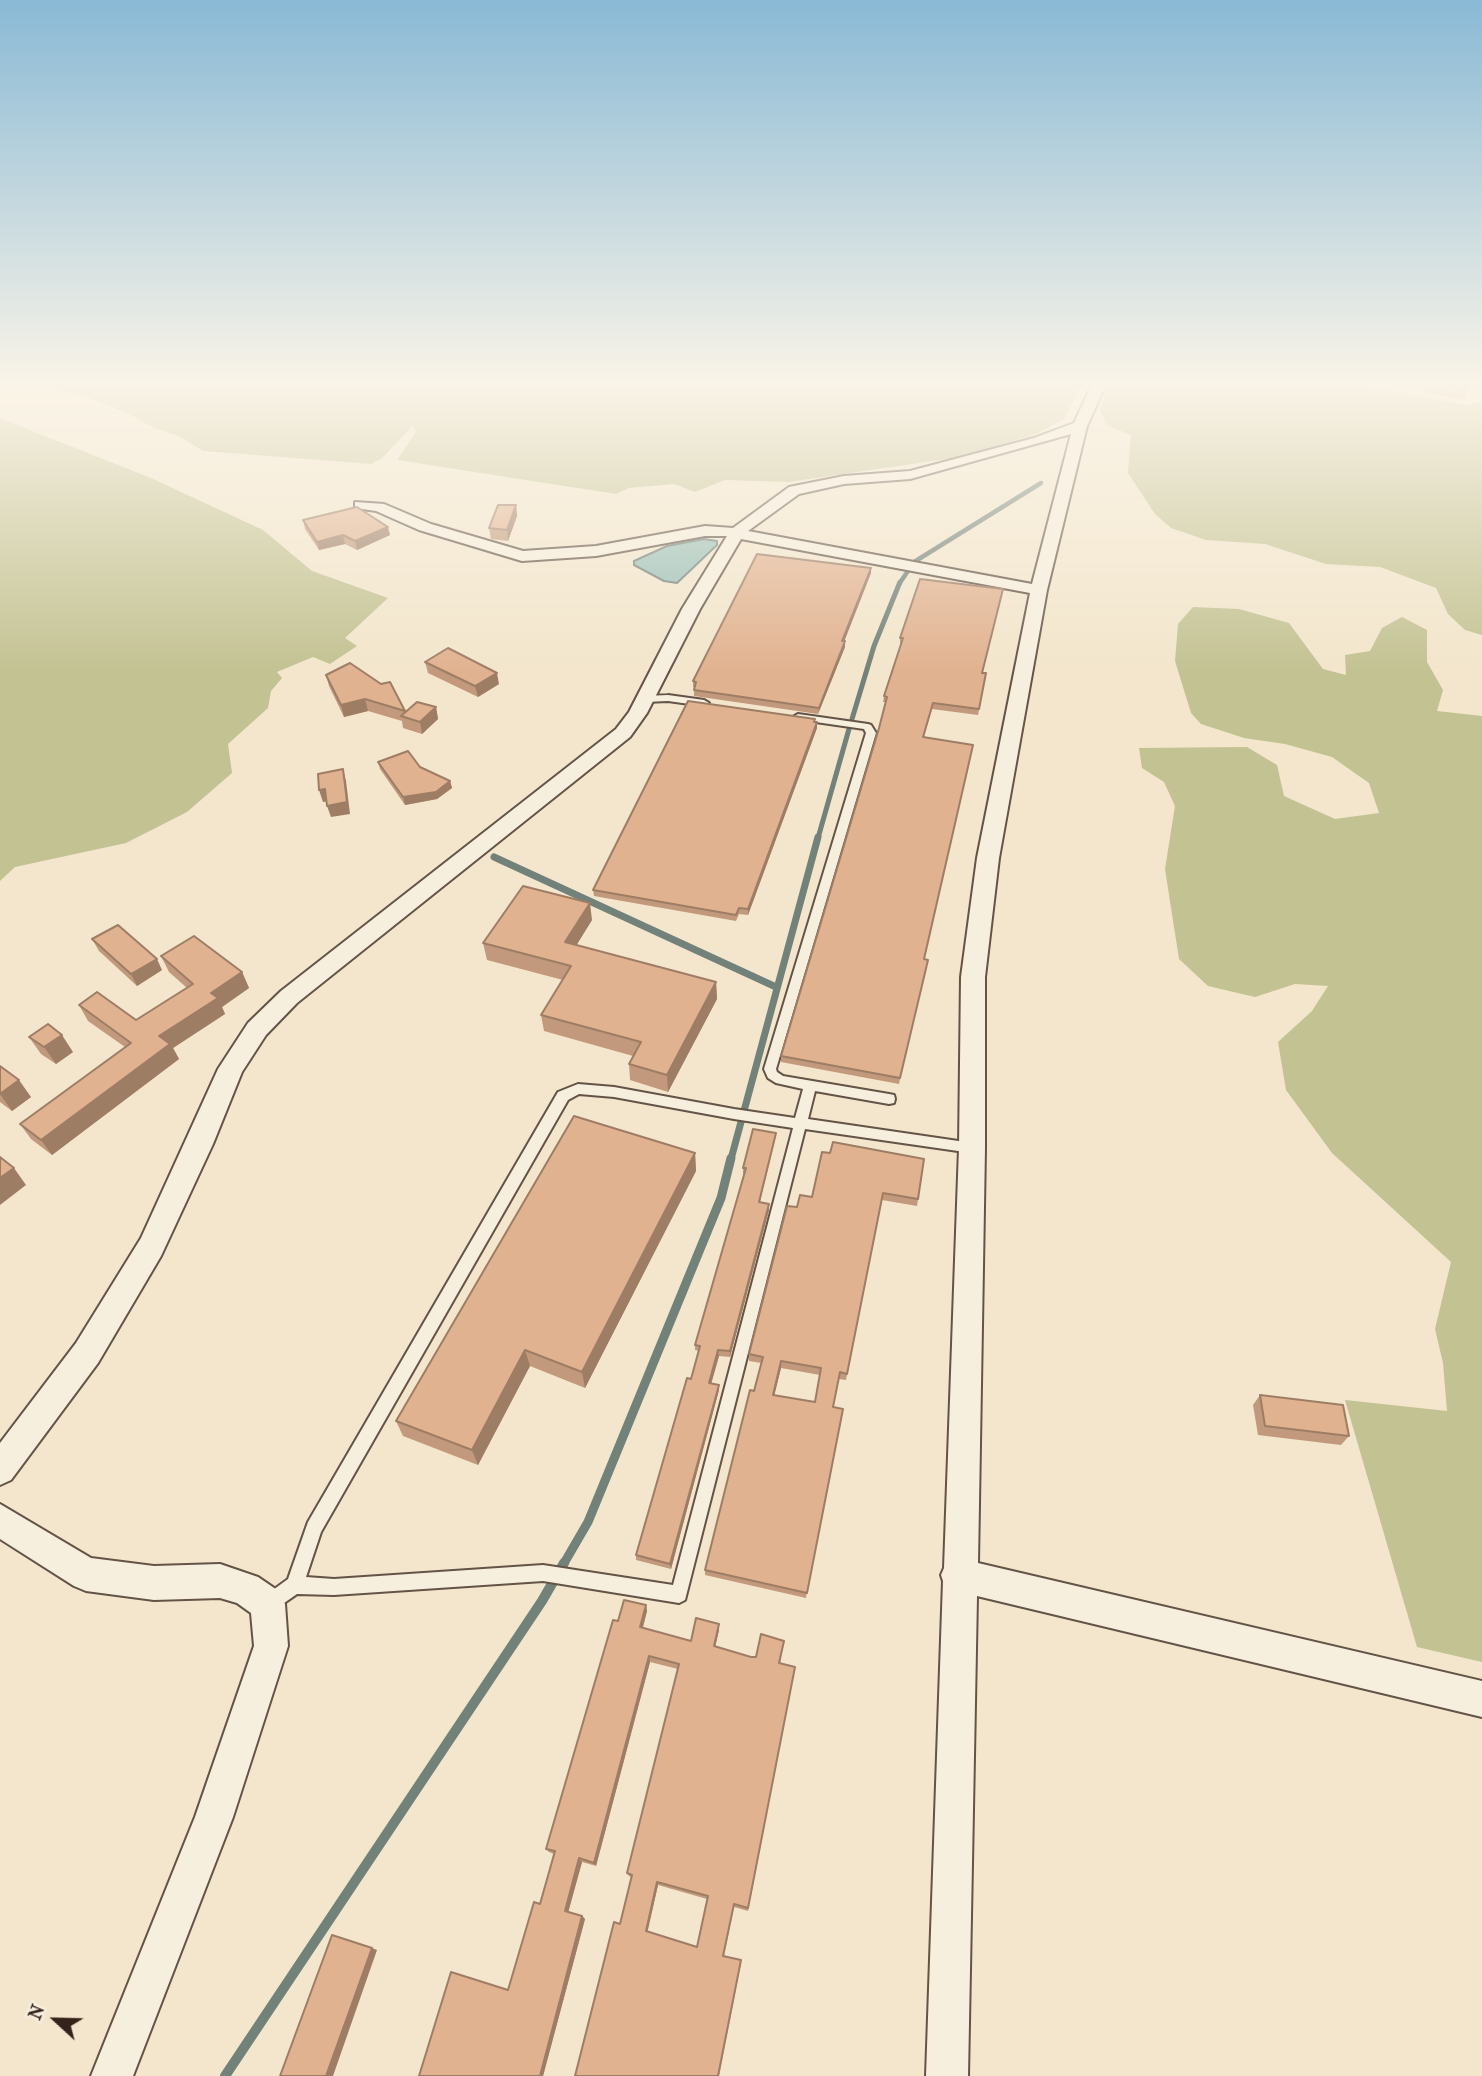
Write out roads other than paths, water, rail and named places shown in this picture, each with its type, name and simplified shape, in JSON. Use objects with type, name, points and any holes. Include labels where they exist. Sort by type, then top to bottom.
[{"type":"street","points":[[0,1469],[87,1353],[150,1247],[200,1144],[231,1069],[257,1029],[289,997],[623,733],[645,699],[691,609],[737,533],[774,501],[793,490],[859,479]]},
{"type":"street","points":[[947,2076],[958,1575],[972,1148],[973,977],[979,917],[1039,590],[1067,479]]},
{"type":"street","points":[[359,505],[380,508],[425,527],[522,556],[621,548],[705,531],[737,533],[1039,590]]},
{"type":"street","points":[[0,1520],[86,1574],[154,1583],[220,1581],[246,1589],[282,1594],[271,1646],[214,1817],[112,2076]]},
{"type":"street","points":[[958,1575],[1482,1699]]},
{"type":"lane","points":[[645,699],[668,698],[721,706]]},
{"type":"lane","points":[[788,715],[867,727],[871,733],[771,1069],[772,1075],[780,1080],[889,1099]]},
{"type":"lane","points":[[282,1594],[334,1587],[543,1573],[565,1574],[679,1594],[803,1124],[810,1086]]},
{"type":"lane","points":[[282,1594],[314,1528],[563,1096],[578,1089],[614,1092],[734,1114],[972,1148]]},
{"type":"water","points":[[704,539],[717,541],[717,545],[677,583],[664,581],[634,565],[634,561],[667,546]]},
{"type":"waterway","points":[[914,562],[1041,483]]},
{"type":"waterway","points":[[899,583],[910,568]]},
{"type":"waterway","points":[[852,719],[874,646],[899,583]]},
{"type":"waterway","points":[[818,838],[849,729]]},
{"type":"waterway","points":[[731,1159],[818,837]]},
{"type":"waterway","points":[[494,857],[776,987]]},
{"type":"waterway","points":[[563,1565],[588,1522],[721,1198],[731,1158]]},
{"type":"waterway","points":[[225,2076],[542,1601],[564,1563]]}]
